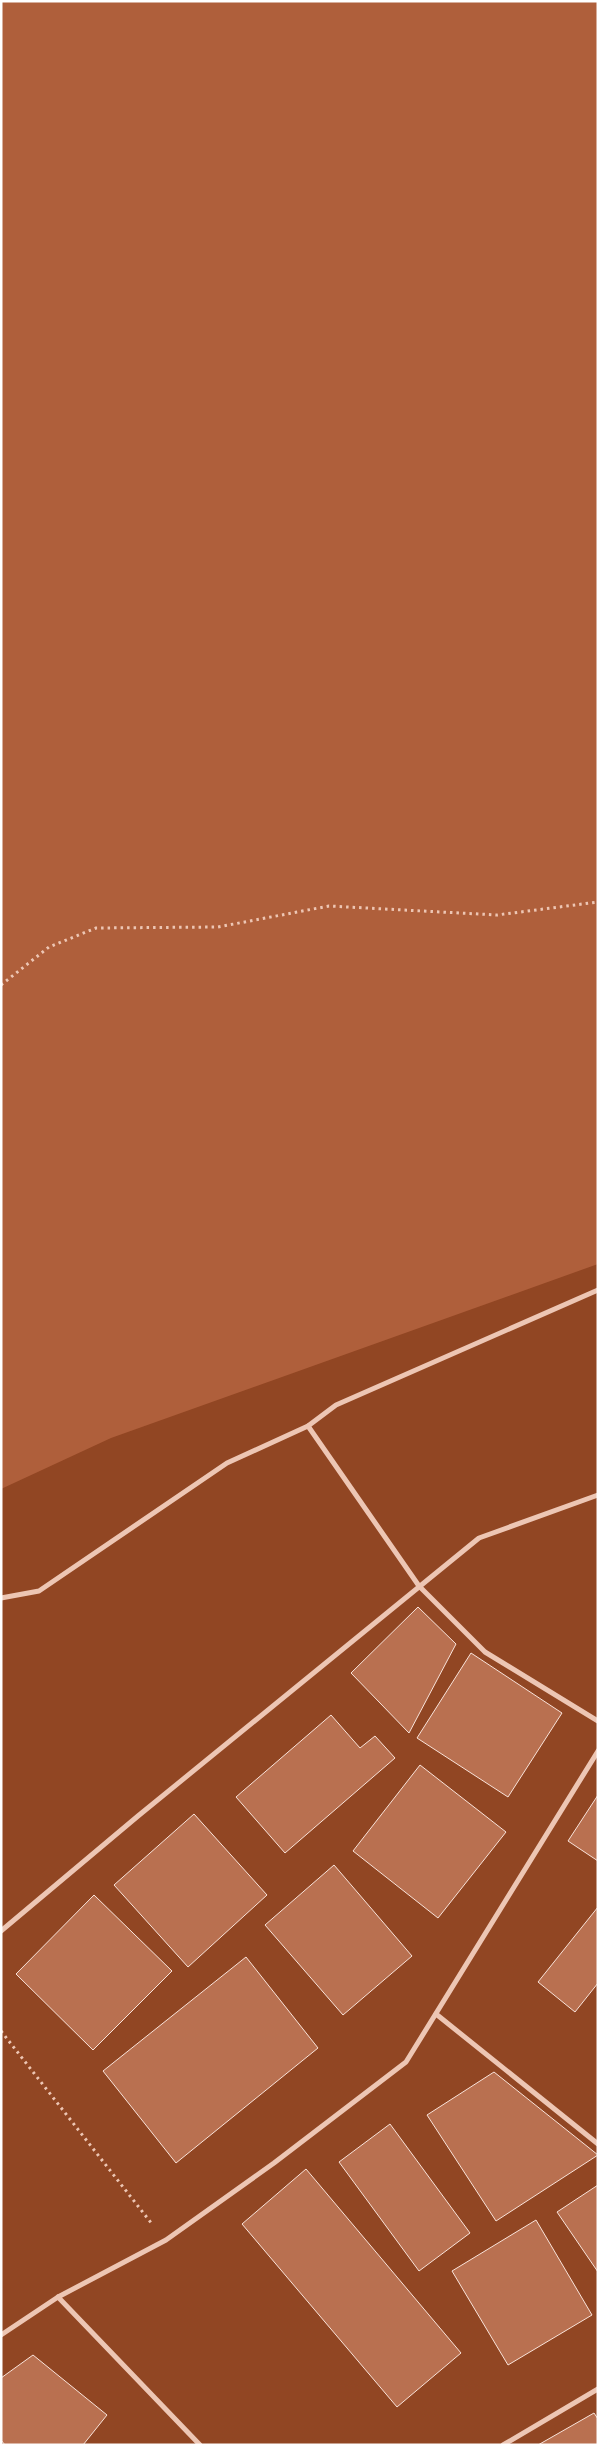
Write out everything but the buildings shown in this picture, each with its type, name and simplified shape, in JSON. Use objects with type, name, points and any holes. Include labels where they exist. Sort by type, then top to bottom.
[{"type":"street","points":[[1,1598],[39,1591],[227,1463],[308,1426],[336,1405],[598,1290]]},
{"type":"street","points":[[308,1426],[419,1586],[485,1652],[598,1721]]},
{"type":"street","points":[[1,1931],[138,1816],[479,1538],[598,1495]]},
{"type":"street","points":[[1,2335],[58,2297],[166,2240],[274,2163],[406,2062],[598,1751]]},
{"type":"street","points":[[436,2014],[598,2144]]},
{"type":"street","points":[[58,2297],[200,2445]]},
{"type":"street","points":[[503,2445],[598,2389]]},
{"type":"path","points":[[1,985],[49,947],[96,928],[218,927],[329,906],[497,915],[598,902]]},
{"type":"path","points":[[1,2032],[166,2240]]},
{"type":"shaded area","points":[[1,1],[598,1],[598,1264],[111,1438],[1,1489]]}]
